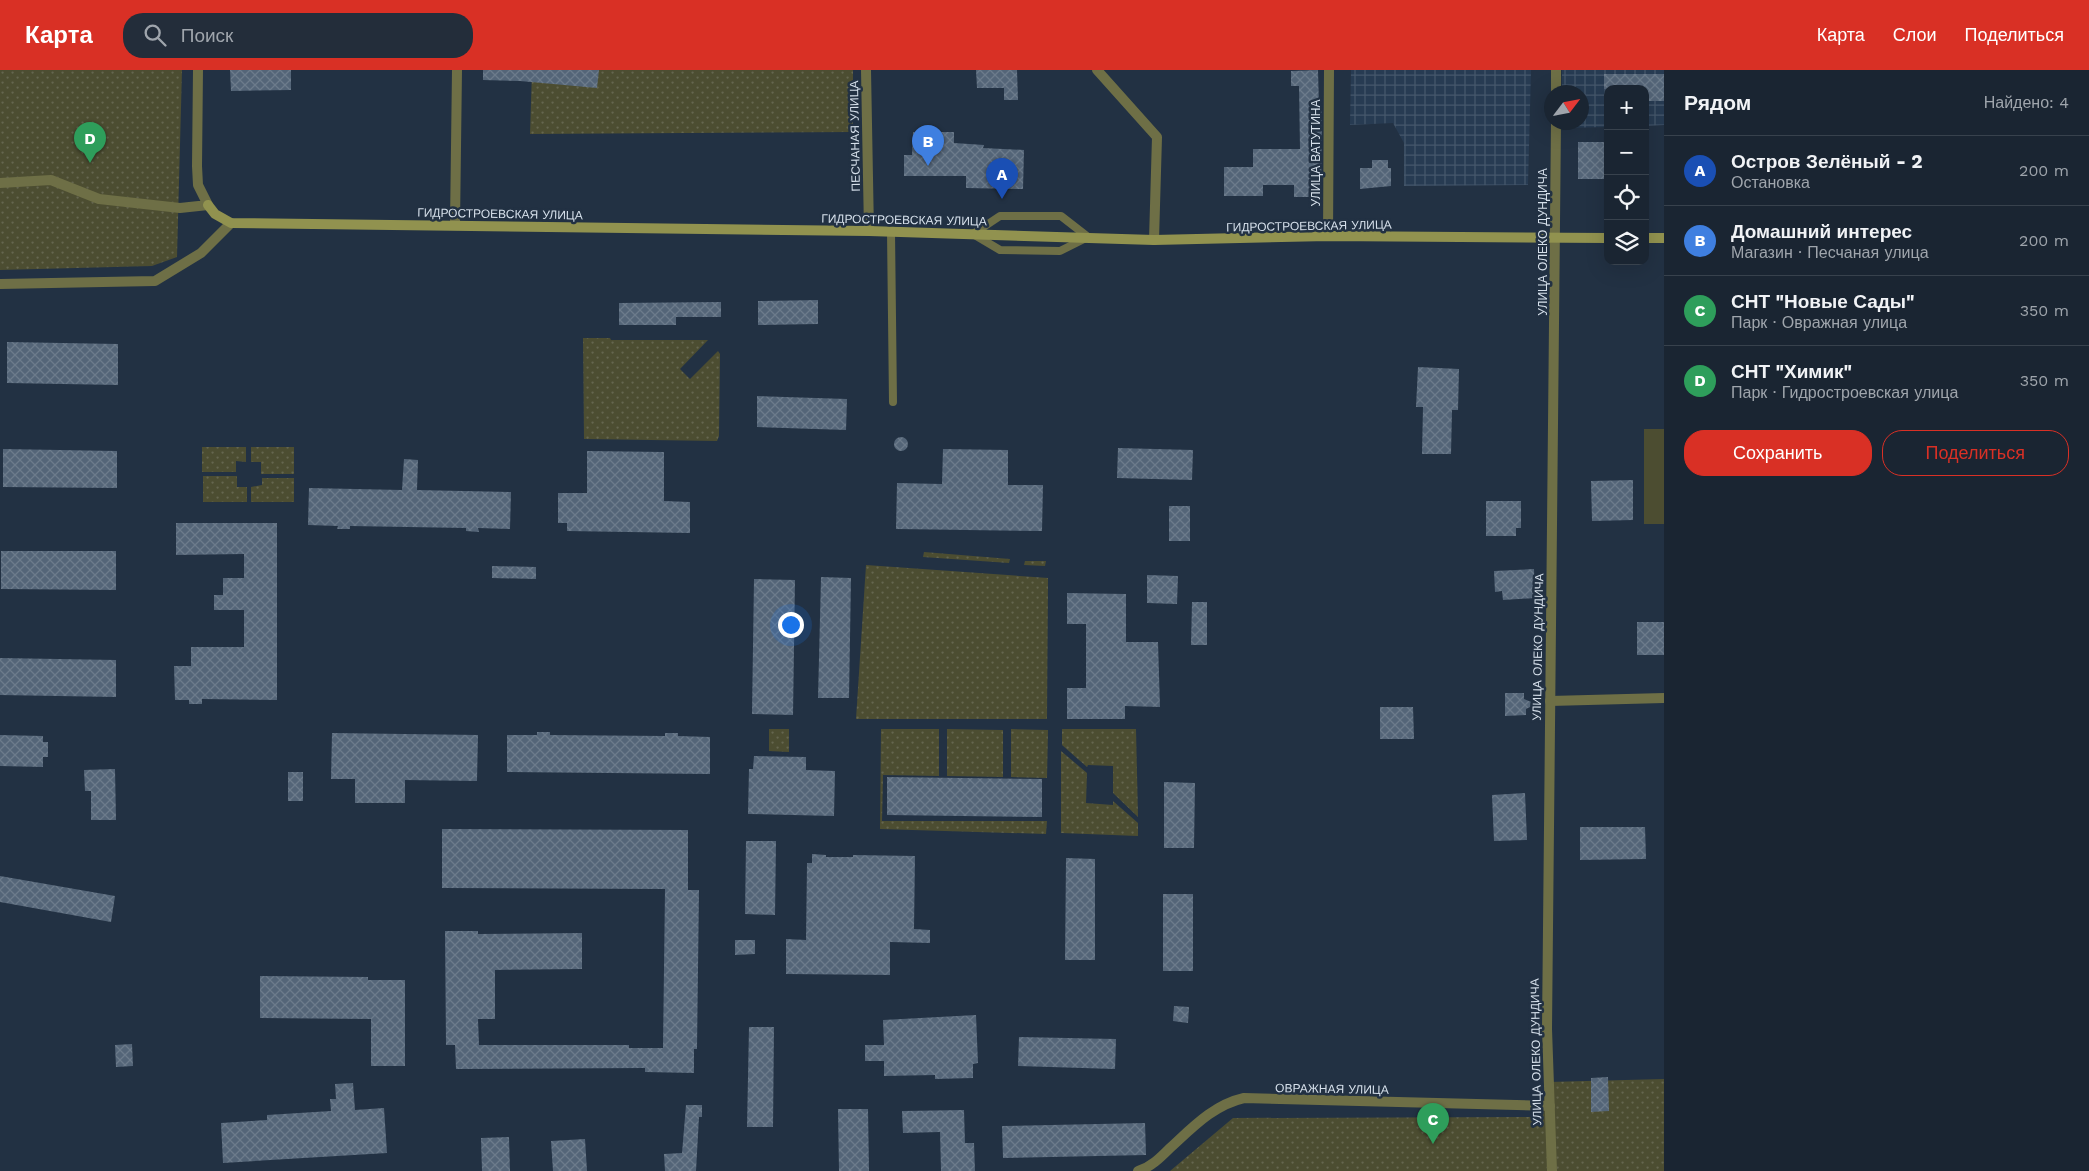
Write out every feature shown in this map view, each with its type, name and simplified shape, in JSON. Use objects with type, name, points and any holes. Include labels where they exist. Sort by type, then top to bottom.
[{"type":"street","points":[[0,284],[154,280],[201,253],[231,224],[215,214],[198,185],[198,70]]},
{"type":"street","points":[[455,224],[457,70]]},
{"type":"street","name":"ПЕСЧАНАЯ УЛИЦА","points":[[866,70],[869,231]]},
{"type":"street","points":[[1097,70],[1157,137],[1154,240]]},
{"type":"street","name":"УЛИЦА ВАТУТИНА","points":[[1328,70],[1328,236]]},
{"type":"street","points":[[1556,70],[1556,85]]},
{"type":"street","name":"УЛИЦА ОЛЕКО ДУНДИЧА","points":[[1552,1171],[1546,1029],[1556,130]]},
{"type":"street","points":[[0,183],[51,180],[99,199],[180,208],[208,205]]},
{"type":"street","name":"ГИДРОСТРОЕВСКАЯ УЛИЦА","points":[[231,224],[455,224],[729,231],[869,231],[1154,240],[1328,236],[1604,238]]},
{"type":"street","points":[[1649,238],[1664,238]]},
{"type":"street","points":[[1550,701],[1664,698]]},
{"type":"street","name":"ОВРАЖНАЯ УЛИЦА","points":[[1144,1170],[1206,1115],[1230,1101],[1244,1098],[1550,1106]]},
{"type":"lane","points":[[1000,216],[1061,216],[1088,237],[1060,252],[1000,250],[973,234],[1000,216]]},
{"type":"lane","points":[[891,232],[893,402]]},
{"type":"shaded area","points":[[1351,70],[1531,70],[1528,185],[1404,186],[1404,143],[1393,123],[1350,125]]},
{"type":"shaded area","points":[[1562,70],[1664,70],[1664,125],[1649,126],[1649,85],[1604,85],[1604,127],[1589,127],[1589,85],[1562,85]]},
{"type":"green space","points":[[0,70],[182,70],[177,257],[152,266],[0,270]]},
{"type":"green space","points":[[532,70],[853,70],[853,132],[530,134]]},
{"type":"green space","points":[[583,338],[610,338],[611,340],[708,340],[680,369],[690,379],[718,351],[720,354],[719,436],[717,441],[584,439]]},
{"type":"green space","points":[[1644,429],[1664,429],[1664,524],[1644,524]]},
{"type":"green space","points":[[202,447],[246,447],[246,462],[236,461],[236,472],[202,472]]},
{"type":"green space","points":[[251,447],[294,447],[294,474],[261,474],[261,462],[251,462]]},
{"type":"green space","points":[[203,476],[237,476],[237,487],[247,487],[247,502],[203,502]]},
{"type":"green space","points":[[262,478],[294,478],[294,502],[251,502],[251,487],[262,485]]},
{"type":"green space","points":[[924,552],[1010,559],[1009,563],[923,557]]},
{"type":"green space","points":[[1025,561],[1046,561],[1045,566],[1024,565]]},
{"type":"green space","points":[[866,565],[1048,578],[1047,719],[856,719]]},
{"type":"green space","points":[[769,729],[789,729],[789,752],[769,751]]},
{"type":"green space","points":[[881,729],[939,729],[939,776],[883,775],[882,821],[1047,821],[1046,834],[880,829]]},
{"type":"green space","points":[[947,729],[1003,730],[1003,777],[947,776]]},
{"type":"green space","points":[[1011,729],[1048,730],[1047,778],[1011,777]]},
{"type":"green space","points":[[1062,729],[1136,729],[1138,817],[1113,793],[1113,766],[1088,765],[1087,767],[1062,745]]},
{"type":"green space","points":[[1061,751],[1087,773],[1086,803],[1113,805],[1113,801],[1138,823],[1138,836],[1061,833]]},
{"type":"green space","points":[[1664,1079],[1664,1171],[1170,1171],[1233,1118],[1540,1117],[1548,1082]]},
{"type":"building","points":[[230,70],[291,70],[291,90],[231,91]]},
{"type":"building","points":[[483,70],[599,70],[597,88],[520,81],[483,80]]},
{"type":"building","points":[[976,70],[1017,70],[1018,100],[1004,100],[1004,88],[977,88]]},
{"type":"building","points":[[1318,70],[1319,107],[1322,107],[1321,197],[1294,197],[1294,185],[1263,185],[1263,196],[1224,196],[1224,167],[1253,167],[1253,149],[1300,149],[1299,86],[1291,86],[1291,71]]},
{"type":"building","points":[[1604,74],[1664,74],[1664,101],[1649,101],[1649,85],[1604,85]]},
{"type":"building","points":[[913,132],[954,132],[954,143],[984,145],[983,148],[1024,150],[1023,189],[966,188],[966,176],[904,176],[904,155],[912,155]]},
{"type":"building","points":[[1578,142],[1604,142],[1604,179],[1578,179]]},
{"type":"building","points":[[1372,160],[1388,160],[1388,168],[1391,168],[1391,186],[1360,189],[1360,168],[1372,168]]},
{"type":"building","points":[[818,300],[818,324],[758,325],[758,301]]},
{"type":"building","points":[[721,302],[721,317],[676,317],[676,325],[619,325],[619,303]]},
{"type":"building","points":[[7,342],[118,344],[118,385],[7,383]]},
{"type":"building","points":[[1418,367],[1459,369],[1458,410],[1452,410],[1451,454],[1422,454],[1423,407],[1416,407]]},
{"type":"building","points":[[757,396],[847,399],[846,430],[757,427]]},
{"type":"building","points":[[898,437],[904,437],[908,444],[904,451],[898,451],[894,447],[894,441]]},
{"type":"building","points":[[1118,448],[1193,450],[1192,480],[1117,478]]},
{"type":"building","points":[[3,449],[117,451],[117,488],[3,487]]},
{"type":"building","points":[[943,449],[1008,450],[1008,485],[1043,485],[1042,531],[896,529],[897,483],[942,484]]},
{"type":"building","points":[[587,451],[664,452],[664,501],[690,502],[690,533],[567,531],[567,523],[558,523],[558,493],[587,493]]},
{"type":"building","points":[[404,459],[418,460],[417,490],[511,492],[510,529],[478,528],[479,532],[466,531],[466,528],[350,526],[350,529],[337,529],[338,526],[308,525],[309,488],[402,490]]},
{"type":"building","points":[[1633,480],[1633,520],[1592,521],[1591,481]]},
{"type":"building","points":[[1486,501],[1521,501],[1521,528],[1516,528],[1516,536],[1486,536]]},
{"type":"building","points":[[1169,506],[1190,506],[1190,541],[1169,541]]},
{"type":"building","points":[[176,523],[277,523],[277,700],[202,699],[202,704],[189,704],[189,700],[175,700],[174,666],[191,666],[191,647],[244,647],[244,610],[214,610],[214,595],[223,595],[223,578],[244,578],[244,554],[176,555]]},
{"type":"building","points":[[1,551],[116,551],[116,590],[1,589]]},
{"type":"building","points":[[492,566],[536,567],[536,579],[492,578]]},
{"type":"building","points":[[1534,569],[1535,598],[1503,600],[1502,591],[1495,592],[1494,571]]},
{"type":"building","points":[[1147,575],[1178,576],[1177,604],[1147,603]]},
{"type":"building","points":[[821,577],[851,578],[849,698],[818,698]]},
{"type":"building","points":[[754,579],[795,580],[793,715],[752,714]]},
{"type":"building","points":[[1067,593],[1126,594],[1126,642],[1158,642],[1160,707],[1125,706],[1125,719],[1067,719],[1067,688],[1086,688],[1086,624],[1067,624]]},
{"type":"building","points":[[1192,602],[1207,602],[1207,645],[1191,645]]},
{"type":"building","points":[[1637,622],[1664,622],[1664,655],[1637,655]]},
{"type":"building","points":[[0,658],[116,660],[116,697],[0,695]]},
{"type":"building","points":[[1505,693],[1524,693],[1524,699],[1536,704],[1526,709],[1526,715],[1505,716]]},
{"type":"building","points":[[1380,707],[1413,707],[1414,739],[1380,739]]},
{"type":"building","points":[[537,732],[550,732],[550,735],[665,736],[665,733],[678,733],[678,736],[710,737],[710,774],[507,772],[507,735],[537,735]]},
{"type":"building","points":[[332,733],[478,735],[477,781],[405,780],[405,803],[355,803],[355,779],[331,779]]},
{"type":"building","points":[[0,735],[43,736],[43,742],[48,742],[48,757],[43,757],[43,767],[0,766]]},
{"type":"building","points":[[754,756],[806,757],[806,770],[835,771],[834,816],[748,814],[749,769],[753,769]]},
{"type":"building","points":[[115,769],[116,820],[91,820],[91,791],[85,791],[84,770]]},
{"type":"building","points":[[288,772],[303,772],[303,801],[288,801]]},
{"type":"building","points":[[887,777],[1042,779],[1042,817],[887,815]]},
{"type":"building","points":[[1164,782],[1195,783],[1194,848],[1164,848]]},
{"type":"building","points":[[1525,793],[1527,840],[1494,841],[1492,795]]},
{"type":"building","points":[[1580,827],[1645,827],[1646,859],[1580,860]]},
{"type":"building","points":[[442,829],[688,830],[688,890],[699,890],[697,1049],[694,1049],[694,1073],[645,1072],[645,1068],[456,1069],[455,1045],[446,1045],[445,931],[478,931],[478,934],[582,933],[582,969],[495,970],[495,1019],[478,1019],[479,1045],[629,1045],[629,1048],[663,1048],[665,889],[442,888]]},
{"type":"building","points":[[746,841],[776,841],[775,915],[745,914]]},
{"type":"building","points":[[812,854],[826,855],[826,857],[853,857],[853,855],[915,856],[914,929],[930,930],[930,943],[890,942],[890,975],[786,974],[786,939],[806,940],[807,863],[812,863]]},
{"type":"building","points":[[1066,858],[1095,859],[1095,960],[1065,960]]},
{"type":"building","points":[[0,876],[115,896],[111,922],[0,902]]},
{"type":"building","points":[[1163,894],[1193,894],[1193,971],[1163,971]]},
{"type":"building","points":[[735,940],[755,940],[755,954],[735,955]]},
{"type":"building","points":[[260,976],[368,977],[368,980],[405,980],[405,1066],[371,1066],[371,1019],[260,1018]]},
{"type":"building","points":[[1174,1006],[1189,1007],[1188,1023],[1173,1021]]},
{"type":"building","points":[[976,1015],[978,1063],[973,1064],[973,1078],[935,1079],[935,1075],[884,1076],[884,1061],[865,1061],[865,1045],[884,1045],[883,1020]]},
{"type":"building","points":[[749,1027],[774,1027],[773,1127],[747,1127]]},
{"type":"building","points":[[1019,1037],[1116,1039],[1115,1069],[1018,1066]]},
{"type":"building","points":[[132,1044],[133,1066],[116,1067],[115,1045]]},
{"type":"building","points":[[1608,1077],[1609,1111],[1591,1112],[1591,1078]]},
{"type":"building","points":[[353,1083],[355,1110],[384,1108],[387,1153],[223,1163],[221,1123],[267,1120],[267,1115],[331,1111],[330,1099],[336,1099],[335,1084]]},
{"type":"building","points":[[686,1105],[702,1105],[702,1117],[699,1117],[696,1171],[665,1171],[664,1154],[682,1153]]},
{"type":"building","points":[[838,1109],[868,1109],[869,1171],[839,1171]]},
{"type":"building","points":[[964,1110],[965,1143],[974,1143],[975,1171],[941,1171],[940,1132],[903,1133],[902,1111]]},
{"type":"building","points":[[1145,1123],[1146,1155],[1003,1158],[1002,1126]]},
{"type":"building","points":[[509,1137],[510,1171],[482,1171],[481,1138]]},
{"type":"building","points":[[585,1139],[587,1171],[553,1171],[551,1141]]},
{"type":"place","name":"СНТ \"Химик\"","points":[[90,163]]},
{"type":"place","name":"Домашний интерес","points":[[928,166]]},
{"type":"place","name":"Остров Зелёный - 2","points":[[1002,199]]},
{"type":"place","name":"СНТ \"Новые Сады\"","points":[[1433,1144]]}]
